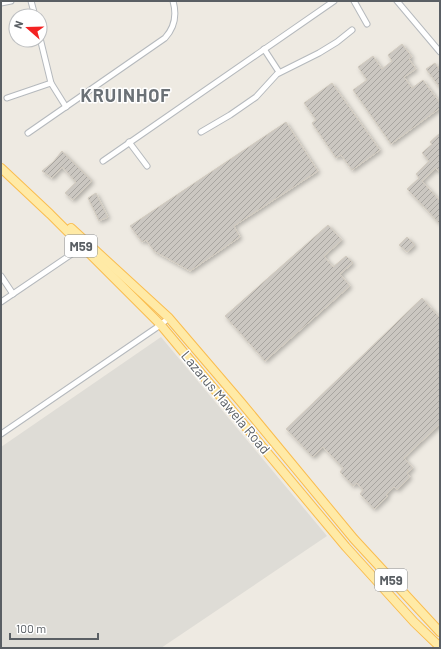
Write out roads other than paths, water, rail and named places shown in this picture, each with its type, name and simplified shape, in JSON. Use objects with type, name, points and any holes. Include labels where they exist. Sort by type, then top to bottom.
[{"type":"main road","name":"Lazarus Mawela Road","points":[[1,161],[85,245],[160,324],[346,547],[410,617],[440,647]]},
{"type":"main road","name":"Lazarus Mawela Road","points":[[1,168],[85,245],[169,318],[354,539],[440,632]]},
{"type":"street","points":[[1,3],[11,1]]},
{"type":"street","points":[[28,133],[166,38],[176,16],[173,1]]},
{"type":"street","points":[[103,161],[334,1]]},
{"type":"street","points":[[354,1],[367,24]]},
{"type":"street","points":[[397,1],[440,52]]},
{"type":"street","points":[[201,132],[256,97],[279,72],[319,54],[352,30]]},
{"type":"street","points":[[42,48],[51,84],[66,107]]},
{"type":"street","points":[[264,49],[279,72]]},
{"type":"street","points":[[7,98],[51,84]]},
{"type":"street","points":[[129,142],[147,166]]},
{"type":"street","points":[[1,302],[85,245]]},
{"type":"street","points":[[1,276],[13,294]]},
{"type":"street","points":[[1,434],[169,318]]},
{"type":"district","name":"KRUINHOF","points":[[126,95]]}]
